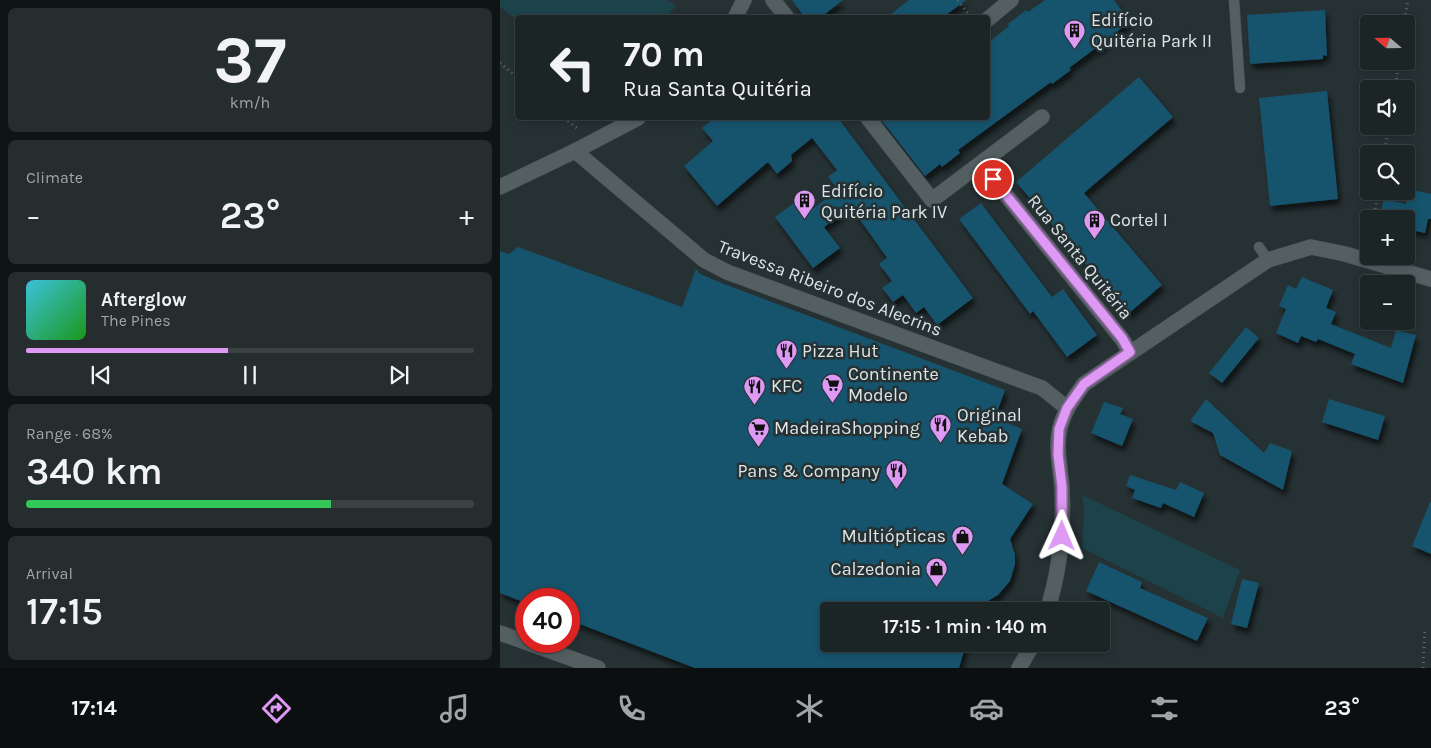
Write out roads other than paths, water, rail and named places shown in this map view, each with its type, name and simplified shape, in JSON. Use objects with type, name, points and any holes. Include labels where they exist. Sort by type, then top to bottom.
[{"type":"street","points":[[736,15],[744,0]]},
{"type":"street","points":[[773,0],[785,15]]},
{"type":"street","points":[[990,17],[1012,0]]},
{"type":"street","points":[[870,120],[932,200],[1042,117]]},
{"type":"street","points":[[500,186],[575,151],[634,120]]},
{"type":"street","name":"Travessa Ribeiro dos Alecrins","points":[[575,151],[704,260],[720,268],[1042,388],[1067,408]]},
{"type":"street","name":"Rua Santa Quitéria","points":[[981,164],[1122,338],[1130,352]]},
{"type":"street","points":[[1050,602],[1061,551],[1063,520],[1058,454],[1059,429],[1067,408],[1084,384],[1268,260],[1311,247],[1345,254],[1431,279]]},
{"type":"street","points":[[500,633],[598,668]]},
{"type":"street","points":[[1020,668],[1029,652]]},
{"type":"lane","points":[[1234,0],[1240,88]]},
{"type":"lane","points":[[1259,247],[1268,260]]},
{"type":"place","name":"Edifício Quitéria Park II","points":[[1075,49]]},
{"type":"place","name":"Edifício Quitéria Park IV","points":[[805,220]]},
{"type":"place","name":"Cortel I","points":[[1094,239]]},
{"type":"place","name":"Pizza Hut","points":[[786,370]]},
{"type":"place","name":"Continente Modelo","points":[[832,403]]},
{"type":"place","name":"KFC","points":[[755,405]]},
{"type":"place","name":"Original Kebab","points":[[941,444]]},
{"type":"place","name":"MadeiraShopping","points":[[758,447]]},
{"type":"place","name":"Pans & Company","points":[[896,490]]},
{"type":"place","name":"Multiópticas","points":[[962,555]]},
{"type":"place","name":"Calzedonia","points":[[937,588]]}]
